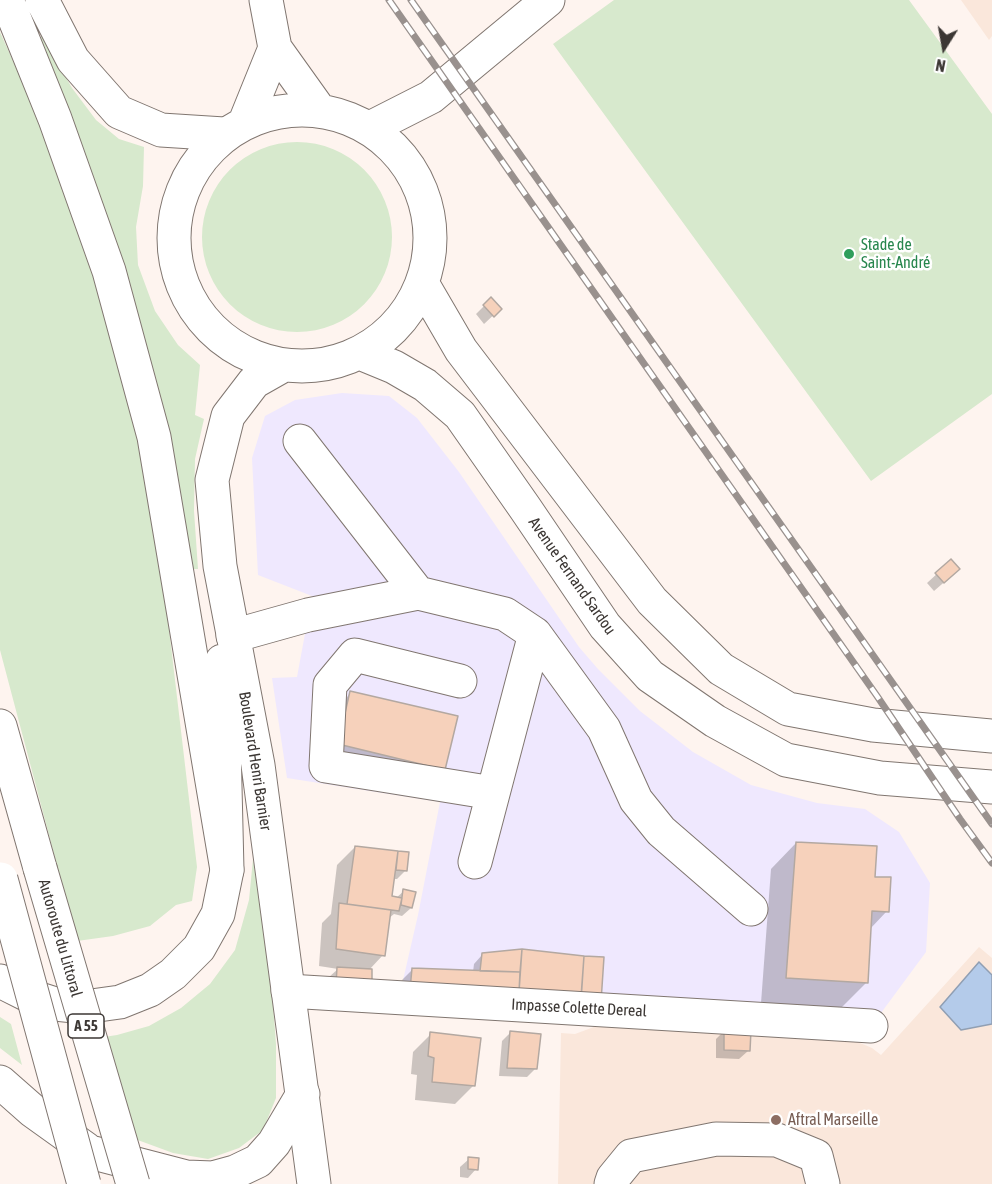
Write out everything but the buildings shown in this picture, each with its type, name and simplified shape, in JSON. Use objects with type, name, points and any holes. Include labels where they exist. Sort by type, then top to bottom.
[{"type":"main road","points":[[7,0],[55,119],[109,271],[154,437],[227,870]]},
{"type":"main road","points":[[42,0],[73,60],[119,112],[161,129],[235,128]]},
{"type":"main road","points":[[266,0],[275,48],[320,111]]},
{"type":"main road","points":[[370,128],[431,97],[548,0]]},
{"type":"main road","points":[[235,128],[275,48]]},
{"type":"main road","points":[[294,109],[320,111],[345,117],[370,128],[396,151],[417,180],[428,213],[430,249],[422,284],[407,311],[386,335],[360,353],[323,365],[284,365],[242,352],[207,326],[183,290],[173,248],[176,205],[194,165],[235,128],[269,113],[294,109]]},
{"type":"main road","points":[[422,284],[460,350],[652,601],[721,669],[788,709],[873,724],[992,736]]},
{"type":"main road","name":"Avenue Fernand Sardou","points":[[360,353],[405,373],[425,386],[460,415],[604,626],[650,676],[706,715],[786,760],[880,778],[992,787]]},
{"type":"main road","name":"Boulevard Henri Barnier","points":[[284,365],[254,382],[228,416],[212,480],[220,566],[258,765],[314,1184]]},
{"type":"main road","points":[[300,441],[418,593]]},
{"type":"main road","points":[[0,981],[30,996],[55,1004],[84,1007],[120,1002],[150,990],[173,974],[199,948],[218,914],[227,870],[220,566]]},
{"type":"main road","points":[[233,636],[308,615],[418,593],[505,614],[534,633],[604,729],[636,800],[661,831],[751,909]]},
{"type":"main road","points":[[475,862],[534,633]]},
{"type":"main road","points":[[460,681],[355,655],[330,685],[326,766],[493,793]]},
{"type":"main road","name":"Autoroute du Littoral","points":[[0,726],[131,1184]]},
{"type":"main road","name":"A 55","points":[[1,878],[84,1184]]},
{"type":"main road","name":"Impasse Colette Dereal","points":[[288,991],[871,1026]]},
{"type":"main road","points":[[0,1082],[33,1111],[131,1184]]},
{"type":"main road","points":[[90,1152],[186,1177],[213,1178],[235,1172],[258,1161],[274,1143],[303,1094]]},
{"type":"main road","points":[[611,1184],[613,1178],[631,1156],[716,1140],[777,1140],[816,1156],[823,1184]]},
{"type":"shaded area","points":[[961,0],[992,0],[992,36],[989,40]]},
{"type":"shaded area","points":[[342,393],[389,396],[417,418],[459,472],[579,647],[640,711],[693,752],[751,785],[817,803],[865,809],[899,832],[930,883],[926,952],[881,1013],[581,1001],[401,989],[440,802],[287,778],[272,678],[297,677],[312,596],[258,575],[252,458],[265,416],[295,400]]},
{"type":"shaded area","name":"Aftral Marseille","points":[[979,947],[992,958],[992,1184],[558,1184],[561,1033],[575,1034],[602,1024],[839,1034],[872,1048],[881,1055]]},
{"type":"green space","name":"Stade de Saint-André","points":[[614,0],[909,0],[992,114],[992,394],[871,481],[553,44]]},
{"type":"green space","points":[[0,32],[58,161],[117,346],[153,493],[197,867],[192,901],[176,905],[150,926],[113,936],[77,941],[0,650]]},
{"type":"green space","points":[[42,36],[72,88],[96,120],[119,139],[144,147],[143,186],[136,227],[138,265],[155,311],[178,345],[200,365],[195,415],[204,419],[195,459],[194,511],[198,569],[188,569],[35,40]]},
{"type":"green space","points":[[297,142],[324,146],[350,158],[364,170],[376,184],[388,210],[392,237],[388,264],[376,290],[364,304],[350,316],[324,328],[297,332],[270,328],[244,316],[230,304],[218,290],[206,264],[202,237],[206,210],[218,184],[230,170],[244,158],[270,146]]},
{"type":"green space","points":[[253,859],[271,977],[276,1044],[276,1098],[263,1130],[239,1148],[208,1159],[173,1153],[135,1139],[104,1037],[149,1026],[181,1008],[210,984],[235,950],[249,900]]},
{"type":"green space","points":[[0,1017],[11,1024],[22,1065],[0,1048]]},
{"type":"water","points":[[979,962],[992,975],[992,1024],[961,1030],[940,1007]]},
{"type":"railway","points":[[389,0],[992,863]]},
{"type":"railway","points":[[411,0],[992,824]]},
{"type":"place","name":"Stade de Saint-André","points":[[849,254]]},
{"type":"place","name":"Aftral Marseille","points":[[776,1120]]}]
